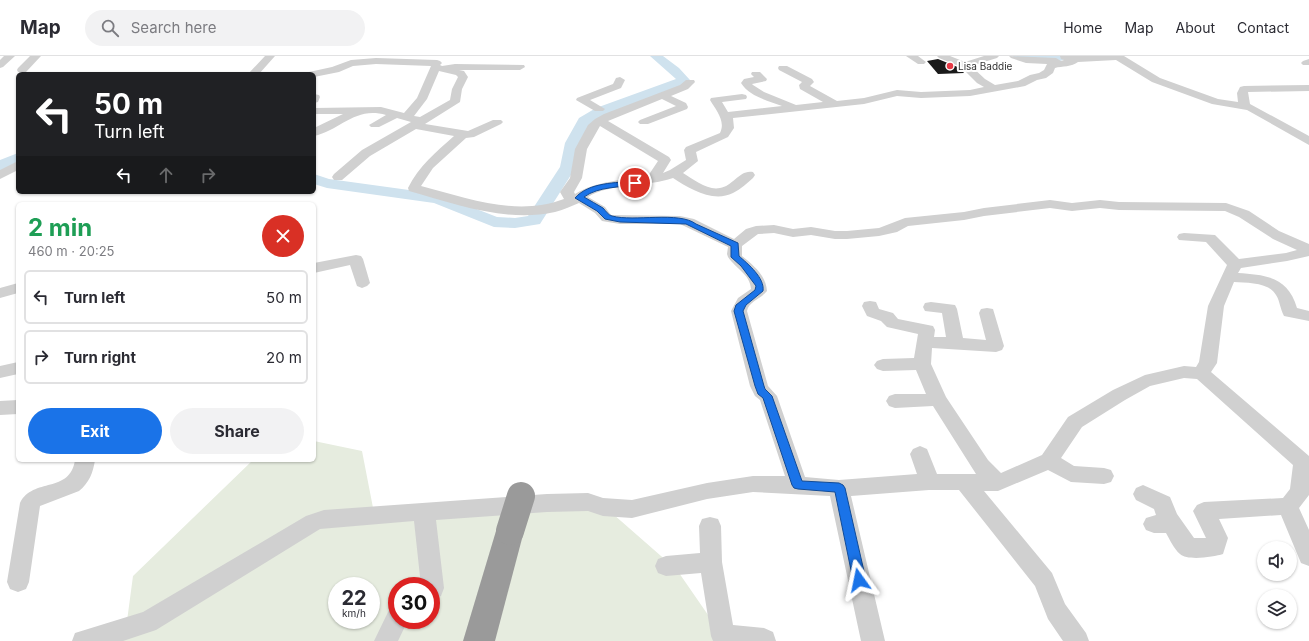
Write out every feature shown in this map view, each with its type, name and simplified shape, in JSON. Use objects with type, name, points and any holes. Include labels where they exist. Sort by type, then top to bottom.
[{"type":"highway","points":[[479,641],[521,496]]},
{"type":"street","points":[[0,65],[10,56],[17,56]]},
{"type":"street","points":[[22,70],[36,56]]},
{"type":"street","points":[[255,72],[270,56]]},
{"type":"street","points":[[911,56],[921,62]]},
{"type":"street","points":[[942,56],[964,65],[981,81],[994,88]]},
{"type":"street","points":[[964,65],[994,56]]},
{"type":"street","points":[[726,117],[734,114],[864,101],[897,93],[921,95],[966,93],[1021,84],[1034,77],[1042,76],[1049,71],[1051,66],[1055,65],[1056,62],[1026,60],[1014,56]]},
{"type":"street","points":[[1067,58],[1114,56],[1122,58],[1156,80],[1216,102],[1246,107],[1260,112],[1309,141]]},
{"type":"street","points":[[316,73],[335,70],[351,63],[376,61],[438,63],[483,68],[520,67],[513,58]]},
{"type":"street","points":[[1051,66],[1073,62],[1067,58]]},
{"type":"street","points":[[375,125],[410,119],[455,102],[457,89],[463,77],[438,63]]},
{"type":"street","points":[[338,177],[410,119],[428,89],[438,63]]},
{"type":"street","points":[[783,68],[808,81],[809,82],[804,85],[804,87],[833,103]]},
{"type":"street","points":[[756,74],[762,79],[748,81],[746,83],[748,86],[757,93],[778,100],[794,108]]},
{"type":"street","points":[[599,109],[581,100],[617,86],[620,80]]},
{"type":"street","points":[[690,82],[684,87],[626,109],[599,121],[594,125],[581,149],[576,178],[567,192],[569,197],[577,199],[600,210],[607,218],[620,220],[680,220],[688,222],[693,226],[735,244]]},
{"type":"street","points":[[1246,107],[1243,101],[1242,93],[1244,89],[1309,88]]},
{"type":"street","points":[[626,109],[648,125],[682,107],[682,105],[662,95]]},
{"type":"street","points":[[463,134],[429,166],[417,180],[414,188],[492,209],[521,211],[553,208],[577,199],[587,192],[607,186],[652,180],[674,173],[692,161],[690,150],[724,135],[728,128],[726,117],[715,100],[742,97]]},
{"type":"street","points":[[316,139],[360,109]]},
{"type":"street","points":[[316,111],[360,109],[381,110],[470,135],[497,122]]},
{"type":"street","points":[[599,121],[665,160],[652,180]]},
{"type":"street","points":[[0,175],[16,166]]},
{"type":"street","points":[[674,173],[695,185],[717,193],[726,191],[749,175]]},
{"type":"street","points":[[798,485],[768,396],[761,391],[759,386],[738,311],[739,307],[743,303],[759,291],[760,286],[744,265],[735,257],[734,253],[735,244],[751,232],[756,230],[774,229],[793,233],[811,231],[835,235],[847,235],[879,232],[892,229],[905,222],[964,216],[1050,204],[1072,207],[1100,204],[1119,206],[1226,207],[1252,217],[1270,232],[1309,250]]},
{"type":"street","points":[[1184,237],[1210,238],[1232,270],[1278,286],[1284,293],[1290,312],[1309,316]]},
{"type":"street","points":[[1232,270],[1287,257],[1309,250]]},
{"type":"street","points":[[316,268],[356,259],[362,283]]},
{"type":"street","points":[[1201,373],[1208,363],[1216,306],[1232,270]]},
{"type":"street","points":[[0,293],[16,289]]},
{"type":"street","points":[[870,306],[873,312],[887,317],[893,323],[927,330],[924,342],[922,364],[938,399],[981,466],[998,483]]},
{"type":"street","points":[[930,307],[949,309],[956,343]]},
{"type":"street","points":[[924,342],[996,346],[987,313]]},
{"type":"street","points":[[883,365],[922,364]]},
{"type":"street","points":[[0,372],[16,368]]},
{"type":"street","points":[[84,641],[148,622],[314,522],[324,519],[531,503],[588,502],[603,508],[632,509],[701,492],[753,484],[839,488],[929,482],[998,483],[1049,461],[1075,422],[1119,395],[1145,381],[1184,372],[1201,373],[1306,462],[1299,498],[1309,556]]},
{"type":"street","points":[[895,401],[938,399]]},
{"type":"street","points":[[0,408],[16,407]]},
{"type":"street","points":[[920,454],[929,482]]},
{"type":"street","points":[[1049,461],[1071,474],[1104,476]]},
{"type":"street","points":[[18,582],[30,503],[36,498],[72,484],[81,478],[85,471],[85,462]]},
{"type":"street","points":[[964,482],[1044,580],[1056,611],[1077,641]]},
{"type":"street","points":[[839,488],[873,641]]},
{"type":"street","points":[[1143,494],[1163,503],[1168,518],[1163,524],[1188,548],[1215,547],[1217,538],[1204,511],[1299,498]]},
{"type":"street","points":[[424,512],[431,577]]},
{"type":"street","points":[[710,526],[712,562],[723,638],[764,640]]},
{"type":"street","points":[[666,566],[712,562]]},
{"type":"street","points":[[386,641],[392,629]]},
{"type":"shaded area","points":[[316,441],[362,451],[375,518],[597,500],[677,570],[726,641],[108,641],[125,636],[133,576],[251,462],[316,462]]},
{"type":"building","points":[[938,59],[960,68],[964,73],[938,74],[927,61]]},
{"type":"waterway","points":[[316,180],[327,183],[438,199],[494,222],[515,223],[534,220],[568,167],[572,143],[584,121],[601,111],[669,87],[684,80],[656,56]]},
{"type":"waterway","points":[[1019,56],[1041,59],[1062,56]]},
{"type":"waterway","points":[[0,166],[16,159]]},
{"type":"place","name":"Lisa Baddie","points":[[950,66]]},
{"type":"route","points":[[635,183],[607,186],[587,192],[579,198],[595,206],[607,218],[620,220],[680,220],[688,222],[693,226],[735,244],[735,257],[758,281],[760,286],[759,291],[743,303],[739,307],[738,311],[759,386],[761,391],[768,396],[798,485],[839,488],[859,580]]}]
